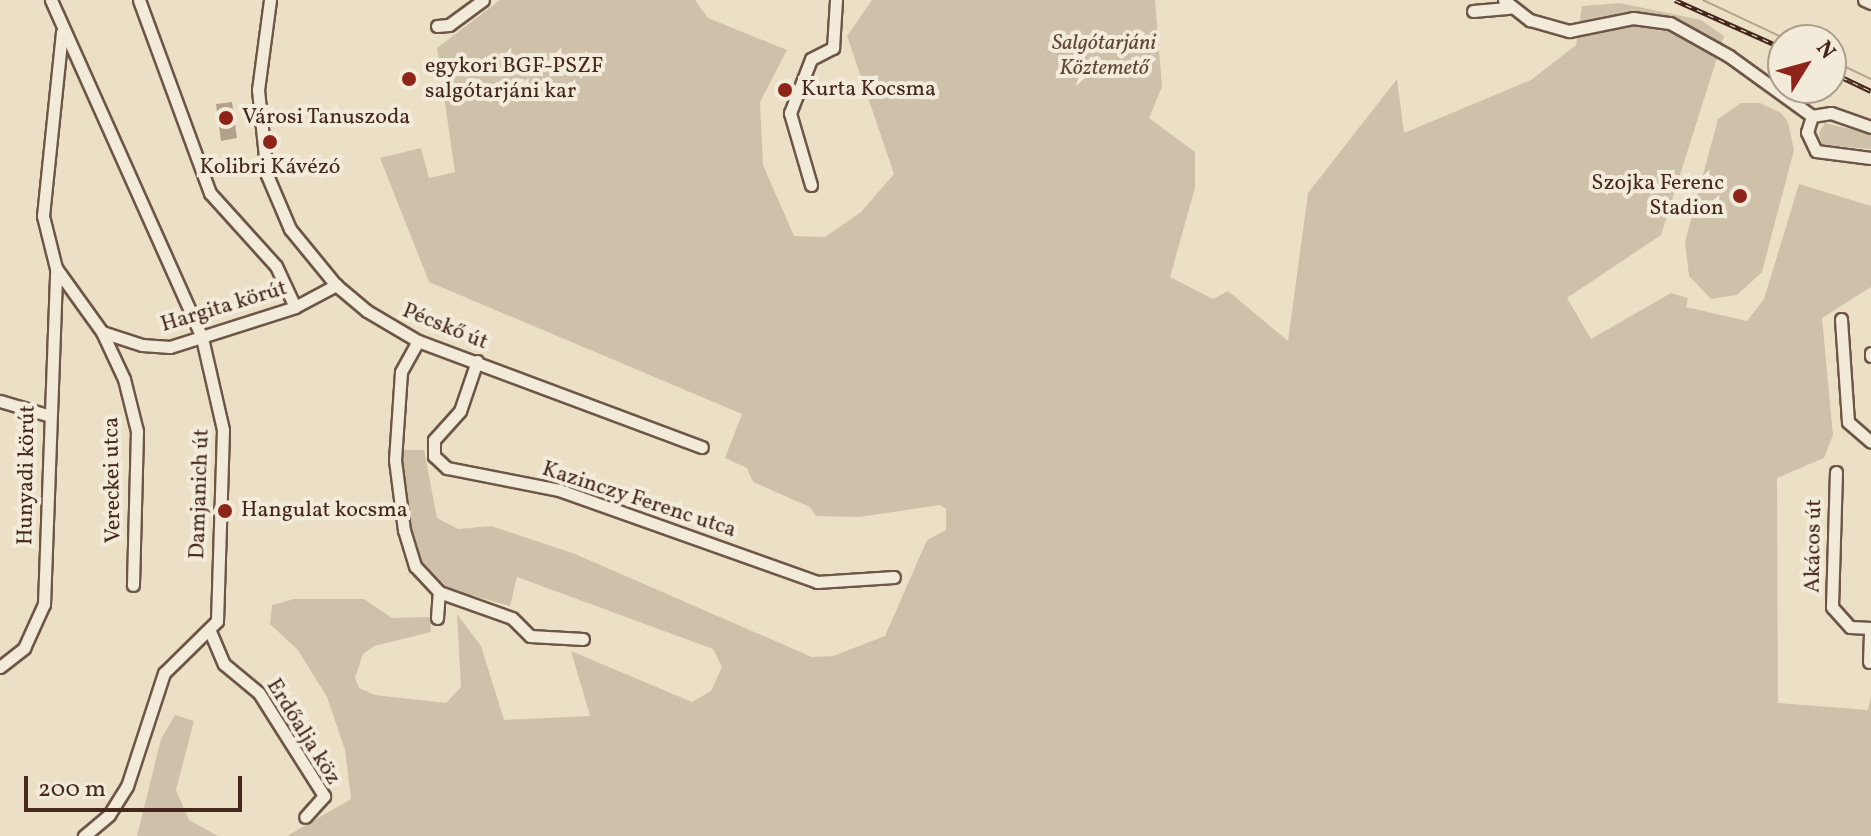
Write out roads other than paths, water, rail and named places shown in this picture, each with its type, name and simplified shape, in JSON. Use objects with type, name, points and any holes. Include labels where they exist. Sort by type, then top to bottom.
[{"type":"street","name":"Damjanich út","points":[[51,0],[62,31],[202,338],[223,430],[217,618],[209,629]]},
{"type":"street","points":[[139,0],[210,193],[276,266],[295,307]]},
{"type":"street","name":"Pécskő út","points":[[270,0],[258,90],[265,165],[286,223],[336,285],[367,311],[418,341],[702,447]]},
{"type":"street","points":[[437,26],[449,25],[483,0]]},
{"type":"street","points":[[811,185],[790,113],[811,59],[833,48],[836,0]]},
{"type":"street","points":[[1864,0],[1871,3]]},
{"type":"street","points":[[1473,11],[1507,4],[1530,20],[1569,31],[1633,18],[1670,23],[1729,56],[1812,116],[1831,113],[1871,127]]},
{"type":"street","points":[[62,31],[43,196],[46,233],[56,268],[102,332]]},
{"type":"street","points":[[1812,116],[1807,132],[1816,151],[1871,158]]},
{"type":"street","name":"Hunyadi körút","points":[[0,667],[24,648],[44,604],[47,415],[56,268]]},
{"type":"street","name":"Hargita körút","points":[[102,332],[153,347],[202,338],[295,307],[336,285]]},
{"type":"street","points":[[1841,319],[1848,422],[1871,442]]},
{"type":"street","name":"Vereckei utca","points":[[102,332],[124,379],[137,431],[133,585]]},
{"type":"street","points":[[418,341],[399,386],[396,478],[410,554],[439,592],[512,618],[537,639],[583,639]]},
{"type":"street","name":"Kazinczy Ferenc utca","points":[[477,361],[460,411],[433,441],[434,456],[447,468],[559,490],[817,582],[894,577]]},
{"type":"street","points":[[0,401],[47,415]]},
{"type":"street","name":"Akácos út","points":[[1836,472],[1832,607],[1838,619],[1850,627],[1870,628]]},
{"type":"street","points":[[437,618],[439,592]]},
{"type":"street","points":[[1869,662],[1870,628]]},
{"type":"street","points":[[84,836],[109,815],[127,786],[164,673],[209,629]]},
{"type":"street","name":"Erdőalja köz","points":[[209,629],[224,664],[259,693],[324,796],[305,817]]},
{"type":"waterway","points":[[1703,0],[1767,30]]},
{"type":"waterway","points":[[1847,68],[1871,79]]},
{"type":"railway","points":[[1675,0],[1767,41]]},
{"type":"railway","points":[[1847,80],[1871,91]]},
{"type":"place","name":"egykori BGF-PSZF salgótarjáni kar","points":[[409,79]]},
{"type":"place","name":"Kurta Kocsma","points":[[785,90]]},
{"type":"place","name":"Városi Tanuszoda","points":[[226,118]]},
{"type":"place","name":"Kolibri Kávézó","points":[[270,142]]},
{"type":"place","name":"Szojka Ferenc Stadion","points":[[1740,196]]},
{"type":"place","name":"Hangulat kocsma","points":[[225,511]]},
{"type":"park label","name":"Salgótarjáni Köztemető","points":[[1104,56]]}]
